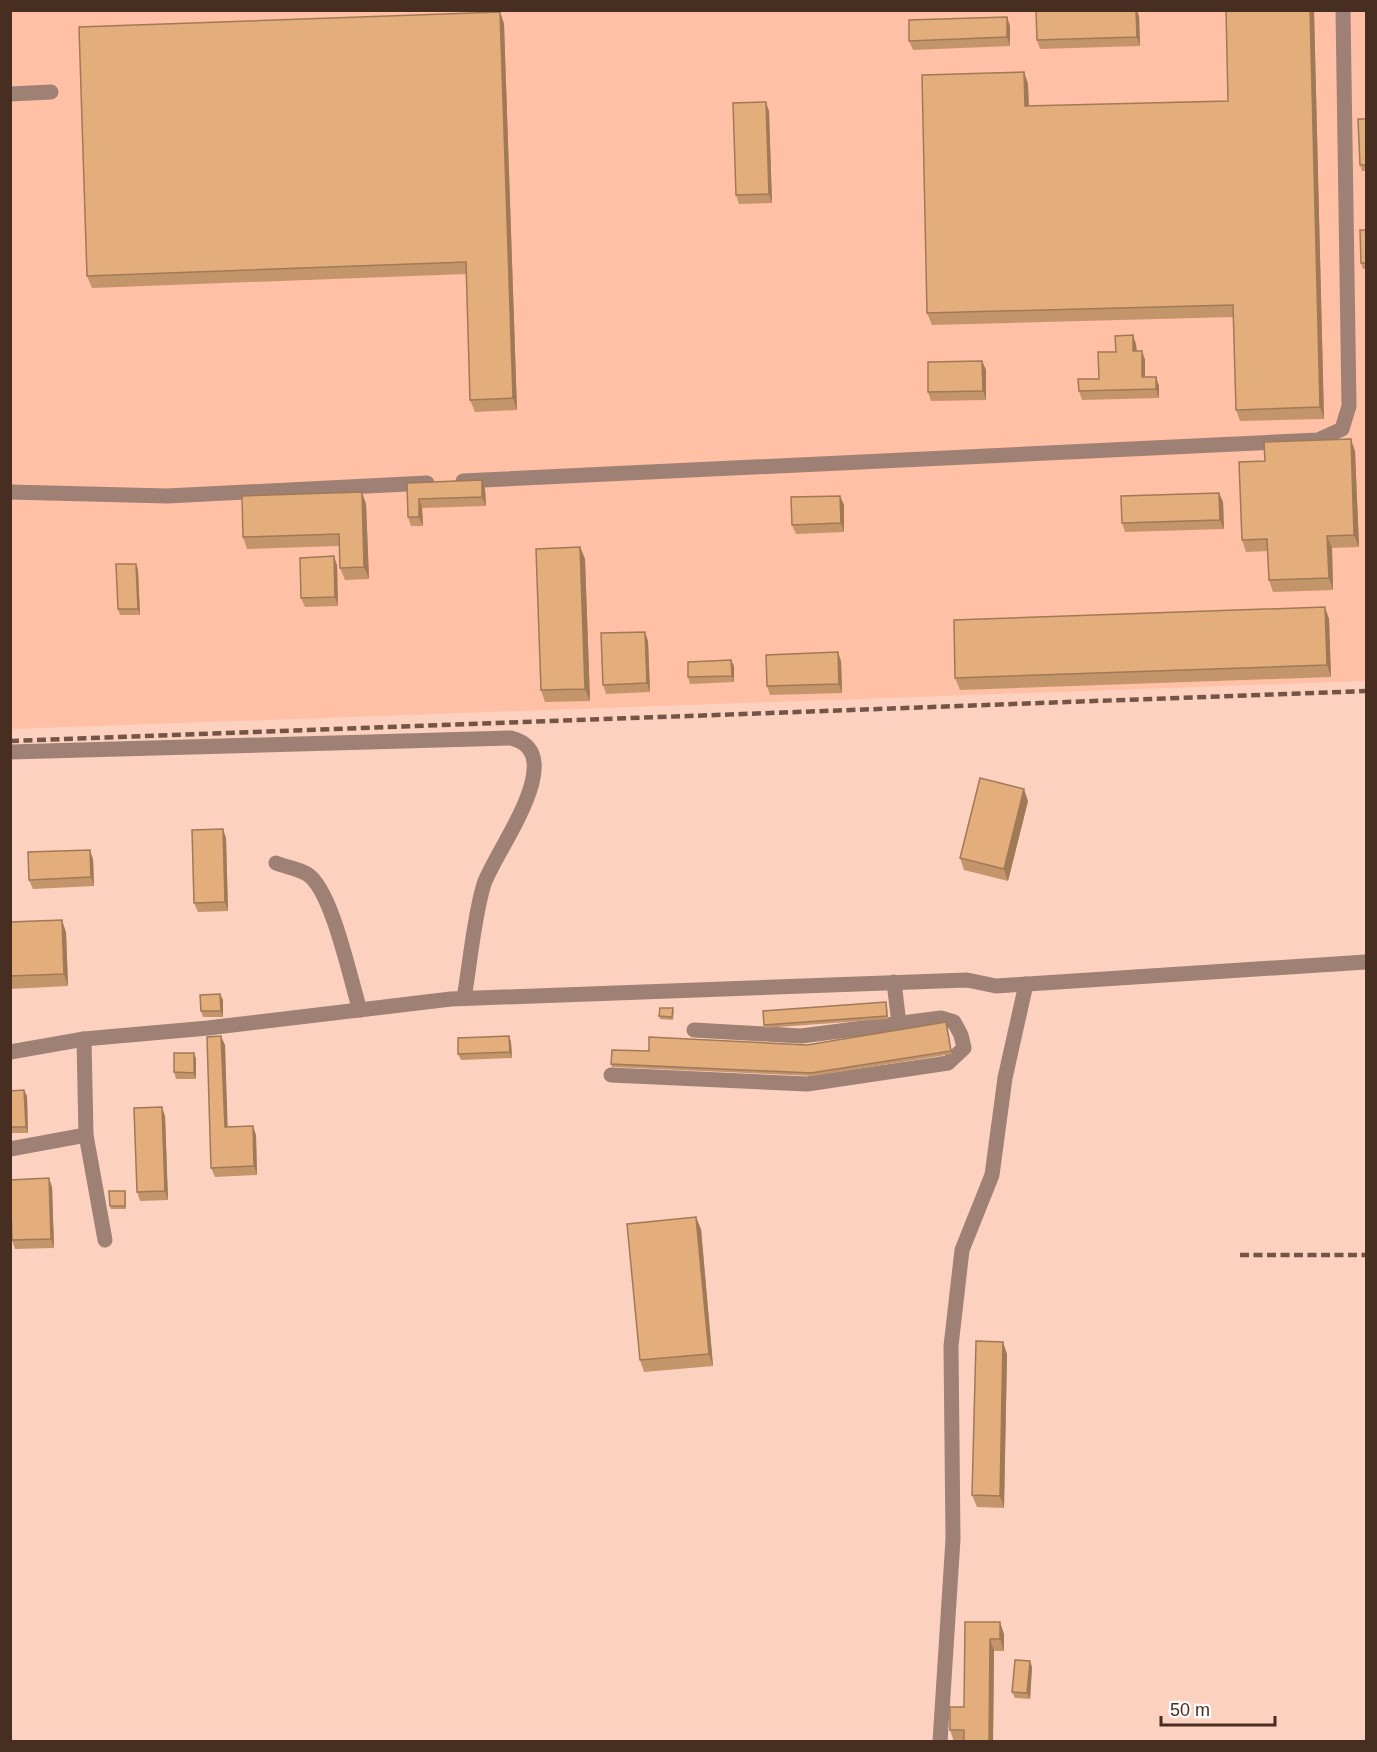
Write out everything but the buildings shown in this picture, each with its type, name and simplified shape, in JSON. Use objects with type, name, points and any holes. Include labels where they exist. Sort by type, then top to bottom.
[{"type":"lane","points":[[10,492],[167,496],[1318,440],[1342,429],[1349,406],[1343,10]]},
{"type":"lane","points":[[10,94],[51,92]]},
{"type":"lane","points":[[10,752],[511,738],[523,741],[532,750],[536,762],[531,791],[484,884],[464,998]]},
{"type":"lane","points":[[276,863],[308,874],[318,887],[333,917],[360,1010]]},
{"type":"lane","points":[[10,1052],[84,1039],[464,998],[966,980],[996,986],[1366,962]]},
{"type":"lane","points":[[894,982],[899,1024]]},
{"type":"lane","points":[[940,1742],[953,1539],[951,1346],[962,1250],[992,1175],[1005,1078],[1026,984]]},
{"type":"lane","points":[[611,1074],[807,1084],[948,1063],[964,1048],[962,1035],[954,1022],[941,1018],[801,1036],[694,1030]]},
{"type":"lane","points":[[84,1039],[86,1135],[105,1240]]},
{"type":"lane","points":[[10,1149],[86,1135]]},
{"type":"shaded area","points":[[10,11],[1366,11],[1366,681],[11,729]]},
{"type":"railway","points":[[10,741],[1366,691]]},
{"type":"railway","points":[[1240,1255],[1366,1255]]}]
